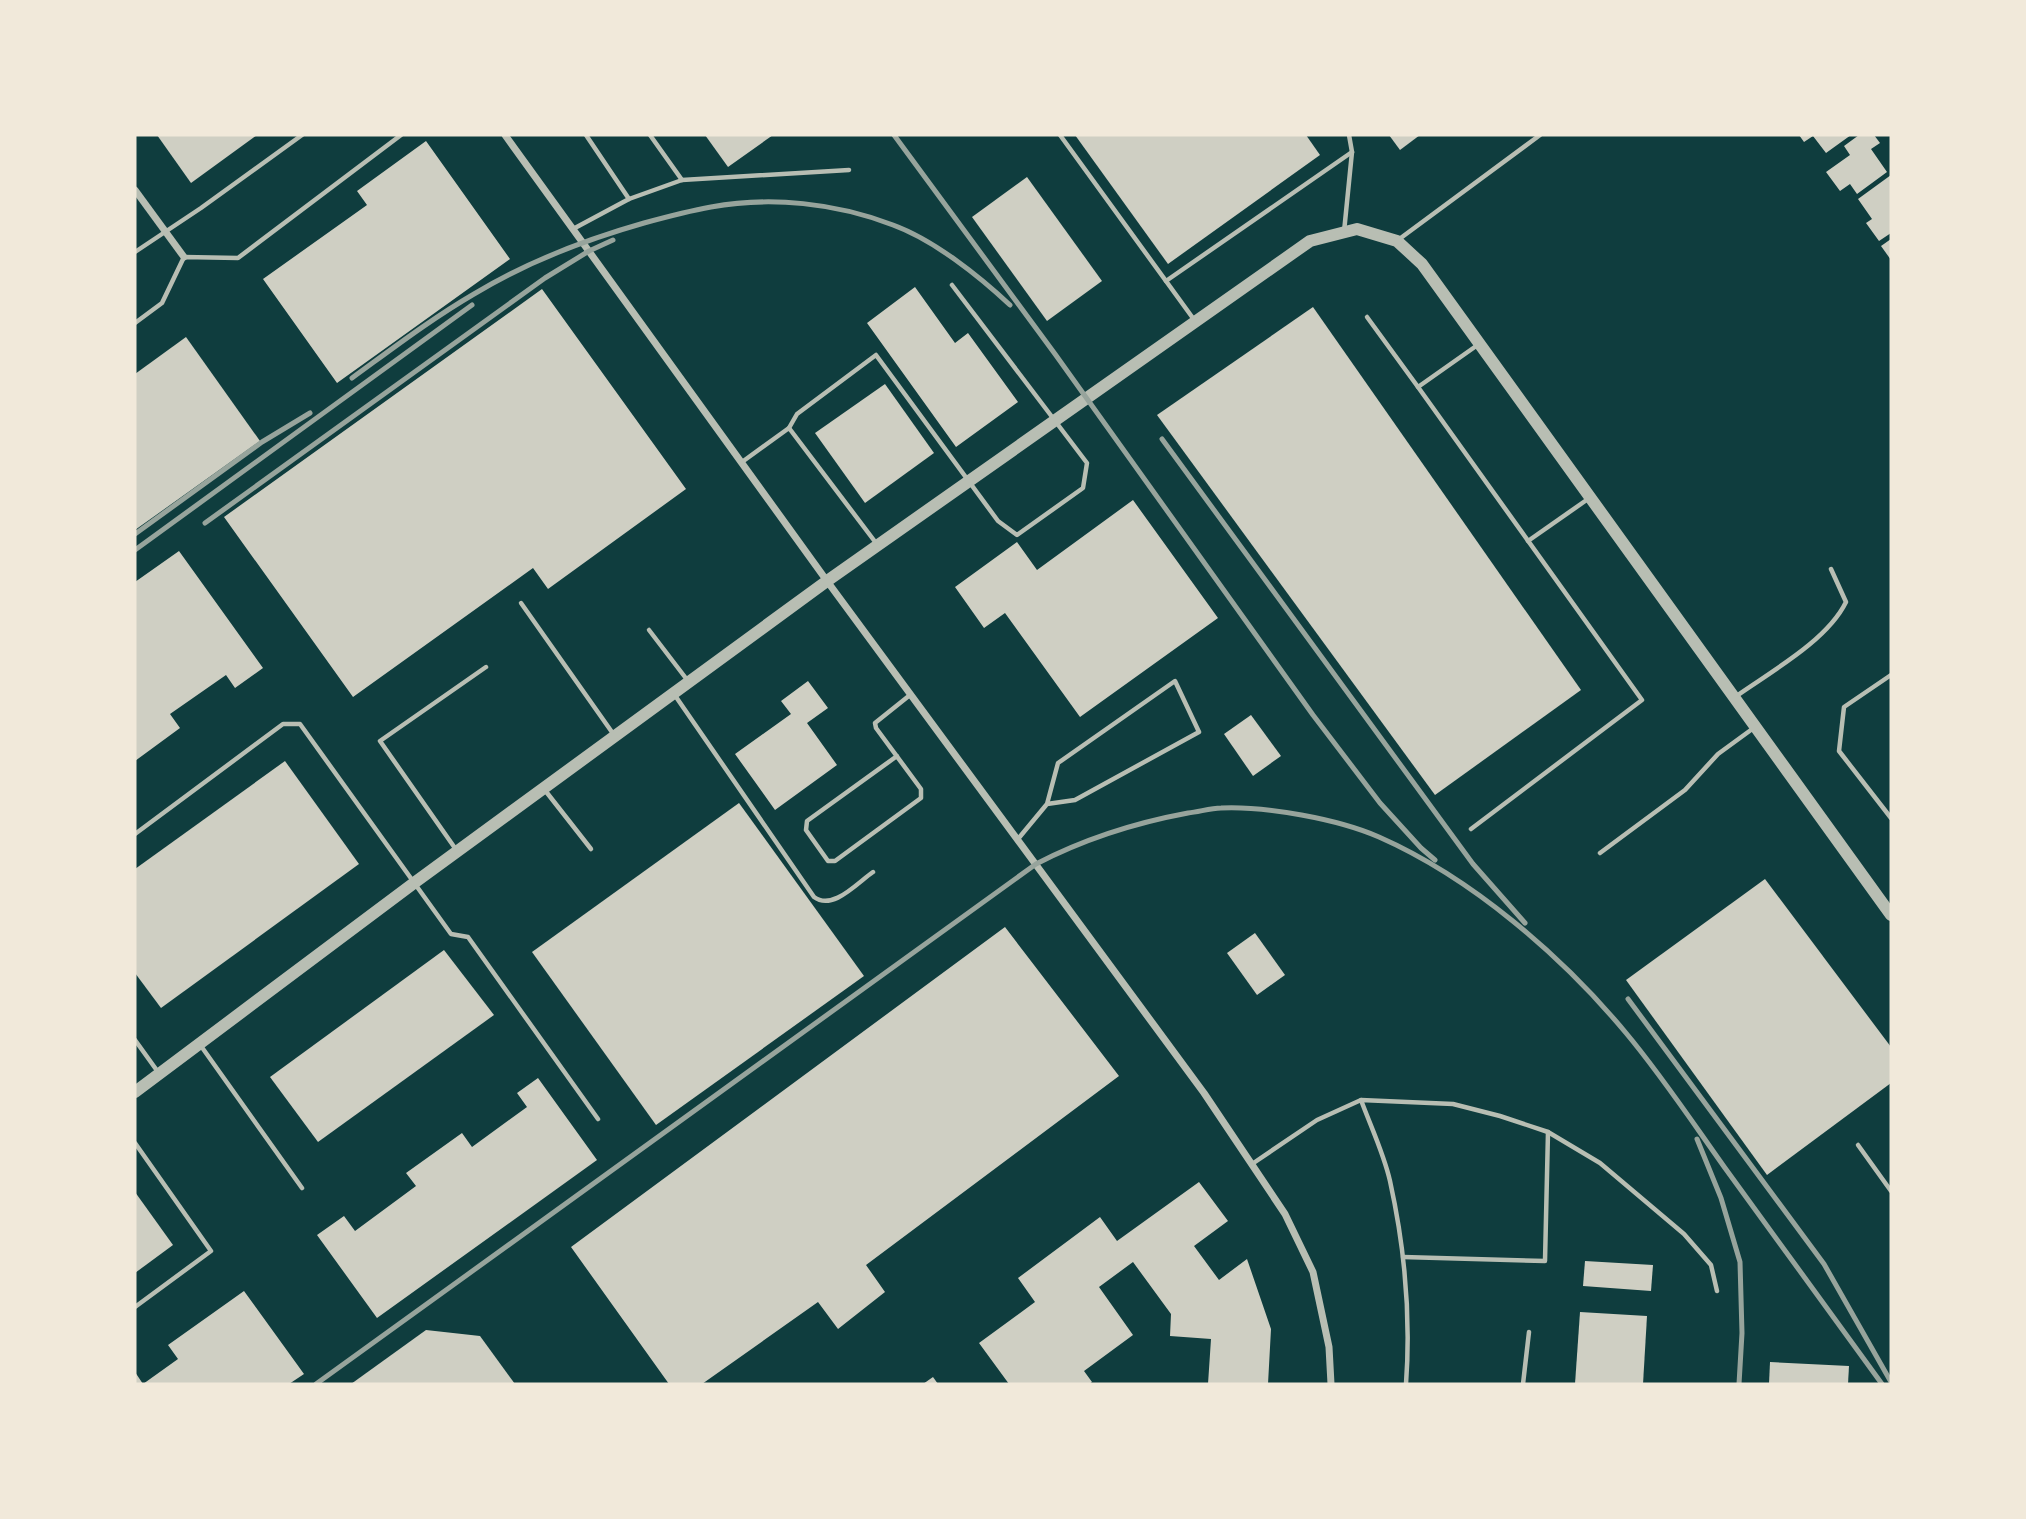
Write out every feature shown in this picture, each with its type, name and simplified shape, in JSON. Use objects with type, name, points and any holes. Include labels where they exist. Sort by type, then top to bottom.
[{"type":"street","points":[[505,135],[910,694],[1204,1093],[1285,1214],[1313,1272],[1329,1347],[1331,1384]]},
{"type":"street","points":[[135,190],[184,257]]},
{"type":"street","points":[[135,1091],[827,580],[1310,241],[1357,229],[1397,241],[1422,264],[1891,915]]},
{"type":"lane","points":[[135,252],[302,135]]},
{"type":"lane","points":[[135,323],[162,303],[184,257],[238,257],[401,135]]},
{"type":"lane","points":[[586,135],[629,199]]},
{"type":"lane","points":[[650,135],[682,180]]},
{"type":"lane","points":[[1060,135],[1195,321]]},
{"type":"lane","points":[[1344,233],[1352,152],[1349,135]]},
{"type":"lane","points":[[1397,241],[1541,135]]},
{"type":"lane","points":[[1166,281],[1352,152]]},
{"type":"lane","points":[[573,229],[629,199],[682,180],[849,170]]},
{"type":"lane","points":[[742,462],[789,428],[797,414],[876,355],[998,521],[1017,534],[1083,488],[1087,463],[952,285]]},
{"type":"lane","points":[[1367,317],[1642,700],[1471,829]]},
{"type":"lane","points":[[1418,387],[1479,343]]},
{"type":"lane","points":[[789,428],[878,545]]},
{"type":"lane","points":[[1528,541],[1591,497]]},
{"type":"lane","points":[[1734,697],[1837,619],[1846,602],[1831,569]]},
{"type":"lane","points":[[521,603],[615,736]]},
{"type":"lane","points":[[649,630],[688,682]]},
{"type":"lane","points":[[457,851],[380,741],[486,667]]},
{"type":"lane","points":[[1891,675],[1844,707],[1839,751],[1891,818]]},
{"type":"lane","points":[[1018,839],[1047,804],[1058,763],[1175,681],[1199,732],[1075,800],[1047,804]]},
{"type":"lane","points":[[673,693],[814,897],[821,902],[832,901],[873,872]]},
{"type":"lane","points":[[897,756],[807,821],[806,830],[828,861],[835,861],[921,798],[921,789],[875,723],[910,694]]},
{"type":"lane","points":[[135,834],[283,724],[300,724],[451,934],[468,937],[598,1119]]},
{"type":"lane","points":[[1600,853],[1685,790],[1718,754],[1755,726]]},
{"type":"lane","points":[[543,789],[591,849]]},
{"type":"lane","points":[[135,1040],[159,1073]]},
{"type":"lane","points":[[199,1042],[302,1188]]},
{"type":"lane","points":[[1251,1164],[1317,1120],[1361,1100],[1453,1104],[1500,1116],[1548,1132],[1600,1163],[1684,1234],[1711,1265],[1717,1291]]},
{"type":"lane","points":[[1361,1100],[1389,1179],[1404,1257],[1408,1326],[1406,1384]]},
{"type":"lane","points":[[1404,1257],[1545,1261],[1548,1132]]},
{"type":"lane","points":[[135,1143],[211,1251],[135,1307]]},
{"type":"lane","points":[[1858,1145],[1891,1191]]},
{"type":"lane","points":[[1523,1384],[1529,1332]]},
{"type":"building","points":[[157,135],[257,135],[191,183]]},
{"type":"building","points":[[705,135],[773,135],[728,167]]},
{"type":"building","points":[[1075,135],[1306,135],[1320,155],[1168,264]]},
{"type":"building","points":[[1389,135],[1420,135],[1400,150]]},
{"type":"building","points":[[1799,135],[1851,135],[1826,153],[1813,136],[1804,142]]},
{"type":"building","points":[[1859,135],[1874,135],[1880,143],[1871,149],[1887,172],[1857,194],[1850,184],[1840,191],[1826,172],[1850,155],[1844,146]]},
{"type":"building","points":[[426,141],[510,259],[337,383],[263,279],[367,205],[357,191]]},
{"type":"building","points":[[1891,175],[1891,233],[1879,241],[1866,223],[1872,219],[1858,199]]},
{"type":"building","points":[[1027,177],[1102,281],[1047,321],[972,217]]},
{"type":"building","points":[[1891,239],[1891,260],[1881,246]]},
{"type":"building","points":[[915,287],[955,343],[968,333],[1018,402],[956,447],[867,323]]},
{"type":"building","points":[[542,289],[686,489],[548,589],[533,568],[353,697],[224,517]]},
{"type":"building","points":[[1313,307],[1581,690],[1435,795],[1157,415]]},
{"type":"building","points":[[186,337],[260,441],[135,530],[135,374]]},
{"type":"building","points":[[885,384],[934,453],[865,503],[815,433]]},
{"type":"building","points":[[1133,500],[1218,618],[1080,717],[1005,613],[984,628],[955,587],[1017,542],[1037,570]]},
{"type":"building","points":[[179,551],[263,668],[235,688],[226,675],[170,714],[180,728],[135,761],[135,582]]},
{"type":"building","points":[[808,681],[828,708],[807,723],[837,765],[775,810],[735,754],[791,714],[781,701]]},
{"type":"building","points":[[1251,715],[1281,756],[1253,776],[1224,734]]},
{"type":"building","points":[[285,761],[359,864],[161,1008],[135,973],[135,869]]},
{"type":"building","points":[[739,803],[864,976],[656,1125],[532,952]]},
{"type":"building","points":[[1765,879],[1891,1047],[1891,1083],[1767,1175],[1626,980]]},
{"type":"building","points":[[1005,927],[1119,1076],[866,1265],[885,1292],[838,1329],[818,1302],[702,1384],[669,1384],[571,1247]]},
{"type":"building","points":[[1255,933],[1285,975],[1257,995],[1227,953]]},
{"type":"building","points":[[444,950],[494,1015],[318,1142],[270,1077]]},
{"type":"building","points":[[538,1078],[597,1160],[377,1318],[317,1235],[344,1216],[355,1231],[416,1186],[406,1173],[462,1133],[472,1147],[527,1107],[517,1093]]},
{"type":"building","points":[[1199,1182],[1228,1221],[1194,1246],[1219,1280],[1247,1259],[1271,1329],[1268,1384],[1208,1384],[1211,1339],[1170,1336],[1171,1314],[1133,1262],[1099,1287],[1133,1335],[1084,1371],[1092,1382],[1009,1384],[979,1343],[1035,1302],[1018,1278],[1100,1217],[1117,1241]]},
{"type":"building","points":[[135,1192],[173,1245],[135,1273]]},
{"type":"building","points":[[1585,1261],[1653,1265],[1651,1291],[1583,1286]]},
{"type":"building","points":[[244,1291],[304,1374],[289,1384],[143,1384],[178,1359],[168,1345]]},
{"type":"building","points":[[1580,1312],[1647,1316],[1643,1384],[1575,1384]]},
{"type":"building","points":[[426,1330],[480,1336],[515,1384],[351,1384]]},
{"type":"building","points":[[1770,1362],[1849,1366],[1848,1384],[1769,1384]]},
{"type":"building","points":[[135,1372],[143,1384],[135,1384]]},
{"type":"building","points":[[933,1377],[938,1384],[923,1384]]},
{"type":"railway","points":[[894,135],[1055,354],[1313,715],[1380,803],[1435,860]]},
{"type":"railway","points":[[352,378],[458,304],[535,262],[578,244],[644,223],[694,210],[734,204],[780,202],[826,207],[849,211],[893,225],[924,240],[955,260],[1010,305]]},
{"type":"railway","points":[[205,523],[545,278],[589,251],[613,240]]},
{"type":"railway","points":[[135,550],[472,305]]},
{"type":"railway","points":[[135,534],[262,442],[310,413]]},
{"type":"railway","points":[[1162,439],[1473,864],[1525,923]]},
{"type":"railway","points":[[316,1384],[1036,864],[1072,847],[1129,827],[1217,808],[1259,809],[1323,819],[1379,837],[1448,874],[1544,948],[1601,1004],[1652,1066],[1882,1384]]},
{"type":"railway","points":[[1628,999],[1824,1264],[1891,1382]]},
{"type":"railway","points":[[1697,1139],[1721,1198],[1740,1262],[1742,1333],[1739,1384]]}]
